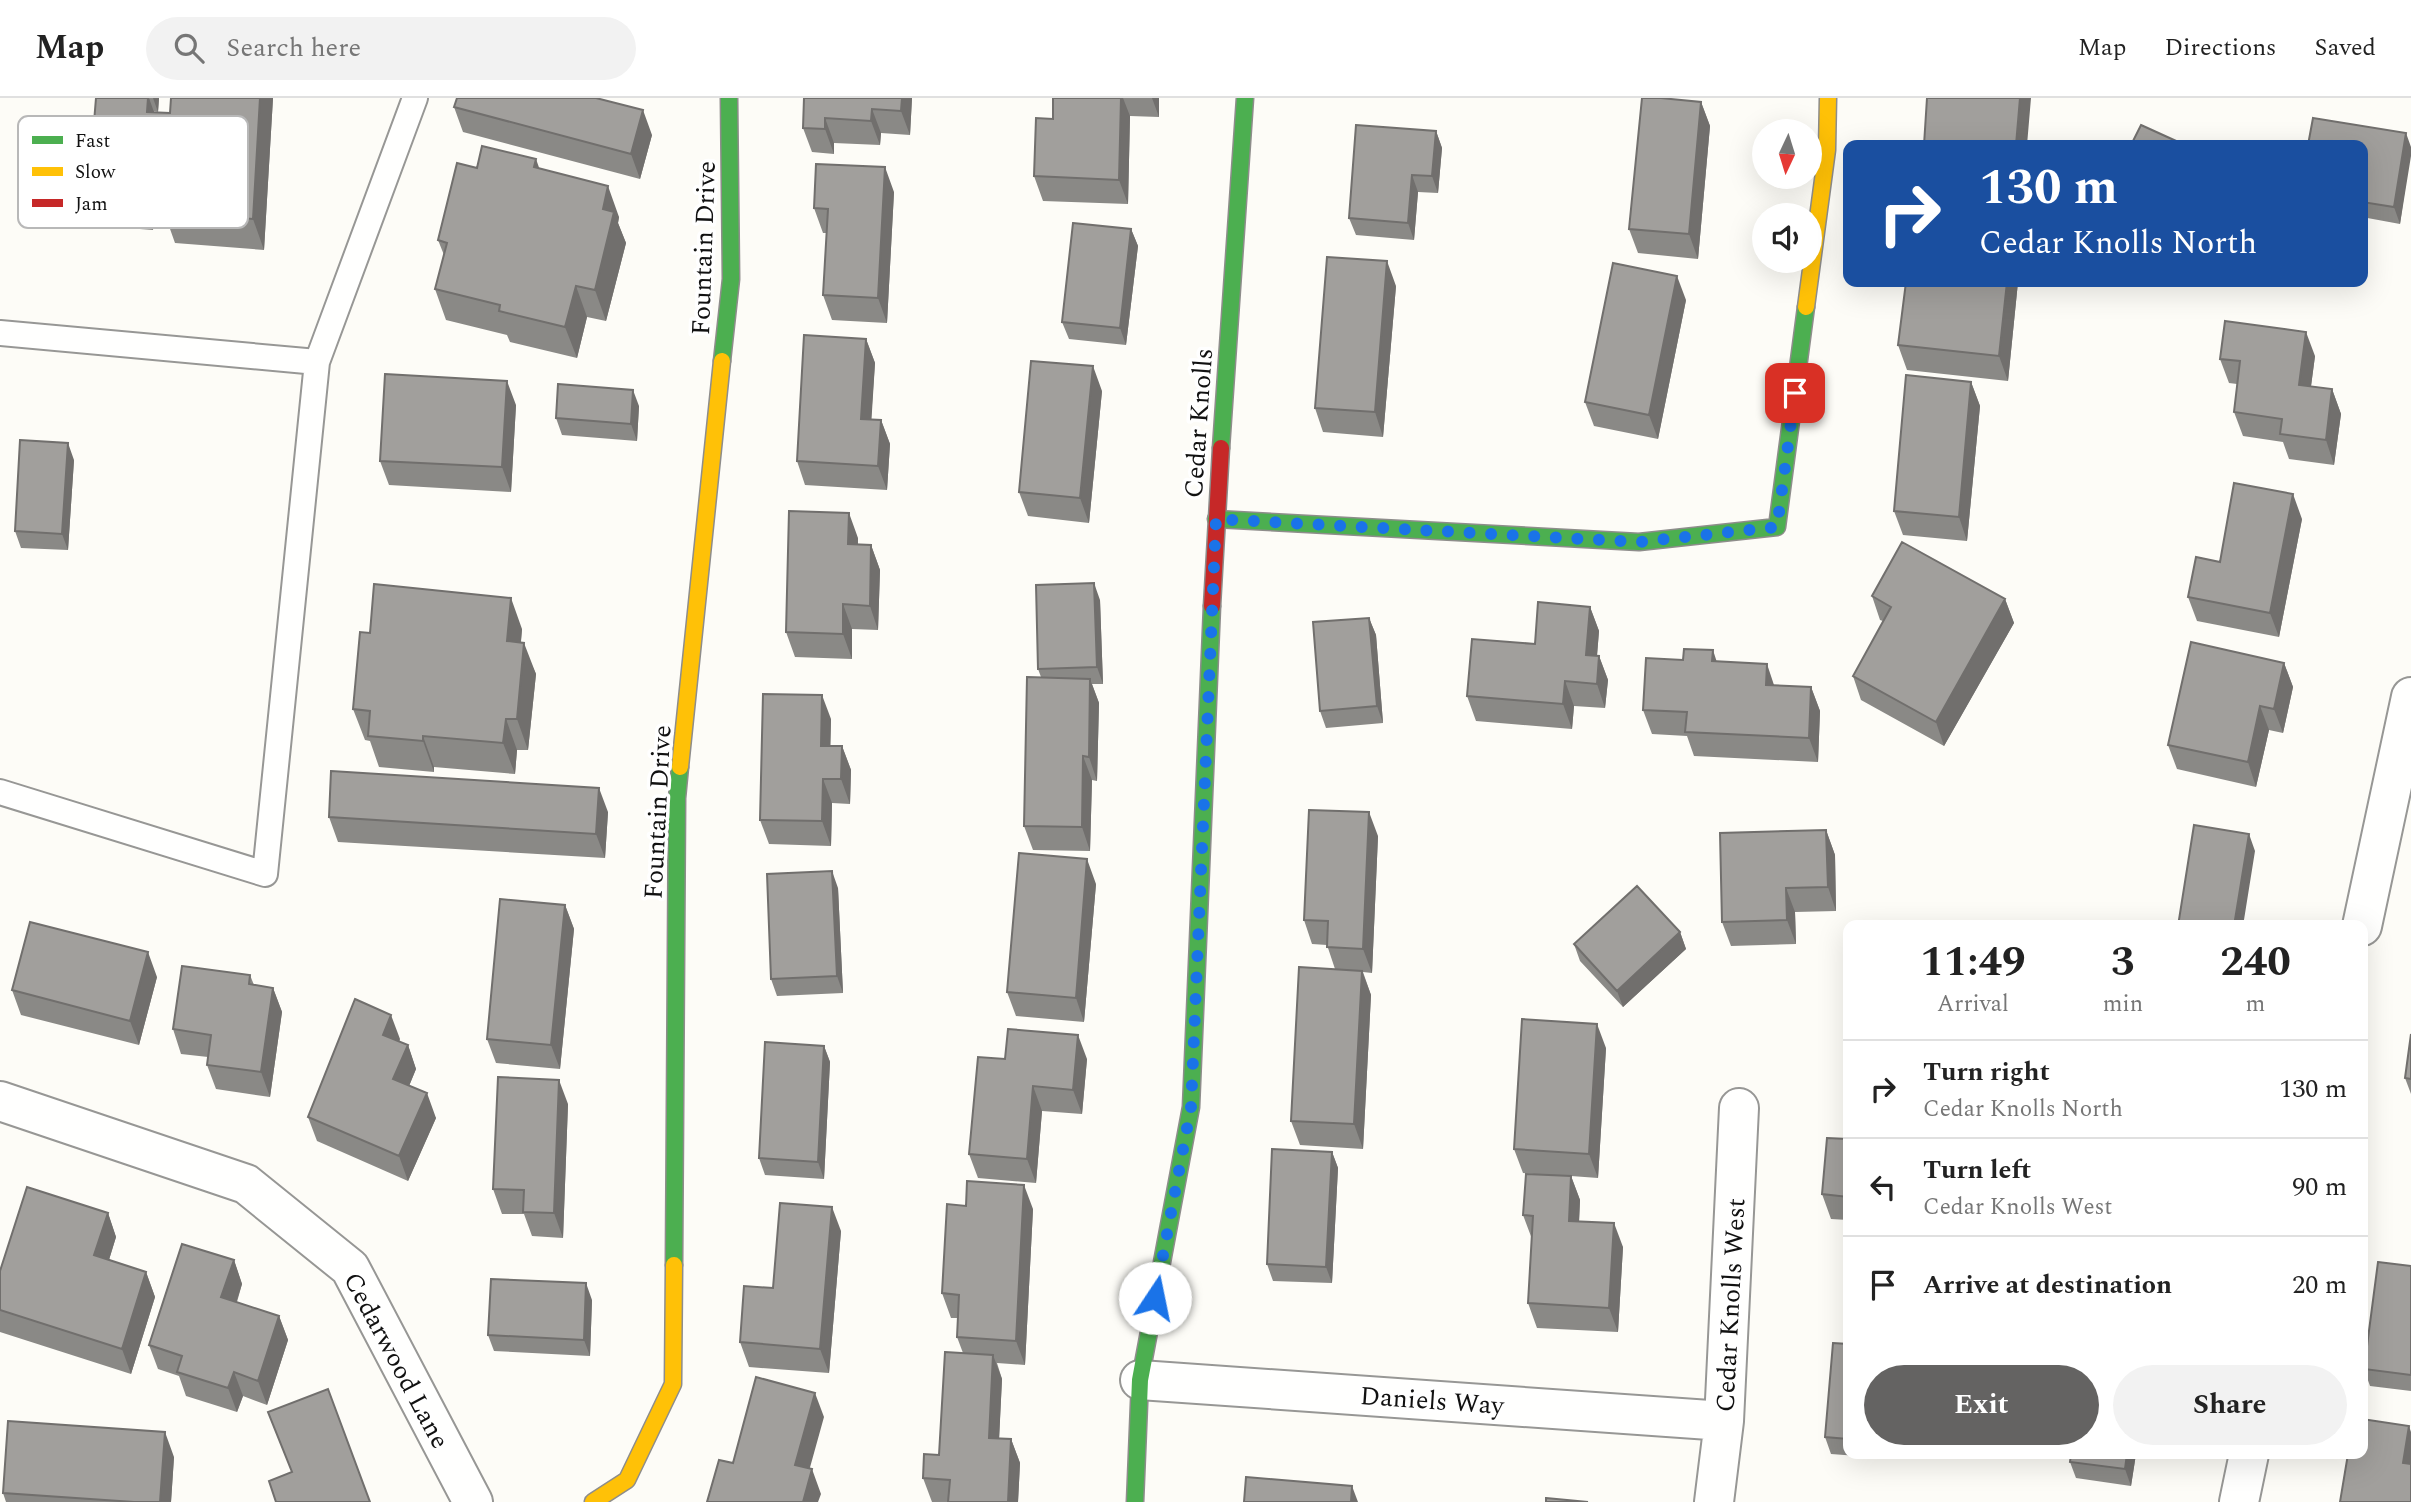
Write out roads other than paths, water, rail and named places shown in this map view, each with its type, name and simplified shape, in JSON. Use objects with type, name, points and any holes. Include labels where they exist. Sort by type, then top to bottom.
[{"type":"street","name":"Fountain Drive","points":[[593,1502],[626,1480],[673,1384],[677,797],[732,279],[729,98]]},
{"type":"street","name":"Cedar Knolls","points":[[1135,1502],[1140,1380],[1191,1107],[1216,519],[1244,98]]},
{"type":"street","points":[[1216,519],[1639,542],[1777,527],[1827,150],[1828,98]]},
{"type":"street","points":[[2363,920],[2411,697]]},
{"type":"street","name":"Cedarwood Lane","points":[[0,1101],[246,1184],[350,1268],[473,1502]]},
{"type":"street","name":"Cedar Knolls West","points":[[1714,1502],[1724,1421],[1739,1108]]},
{"type":"street","name":"Daniels Way","points":[[1140,1380],[1724,1421]]},
{"type":"street","points":[[2239,1502],[2248,1459]]},
{"type":"lane","points":[[0,792],[265,874],[317,362],[415,98]]},
{"type":"lane","points":[[0,333],[317,362]]}]
